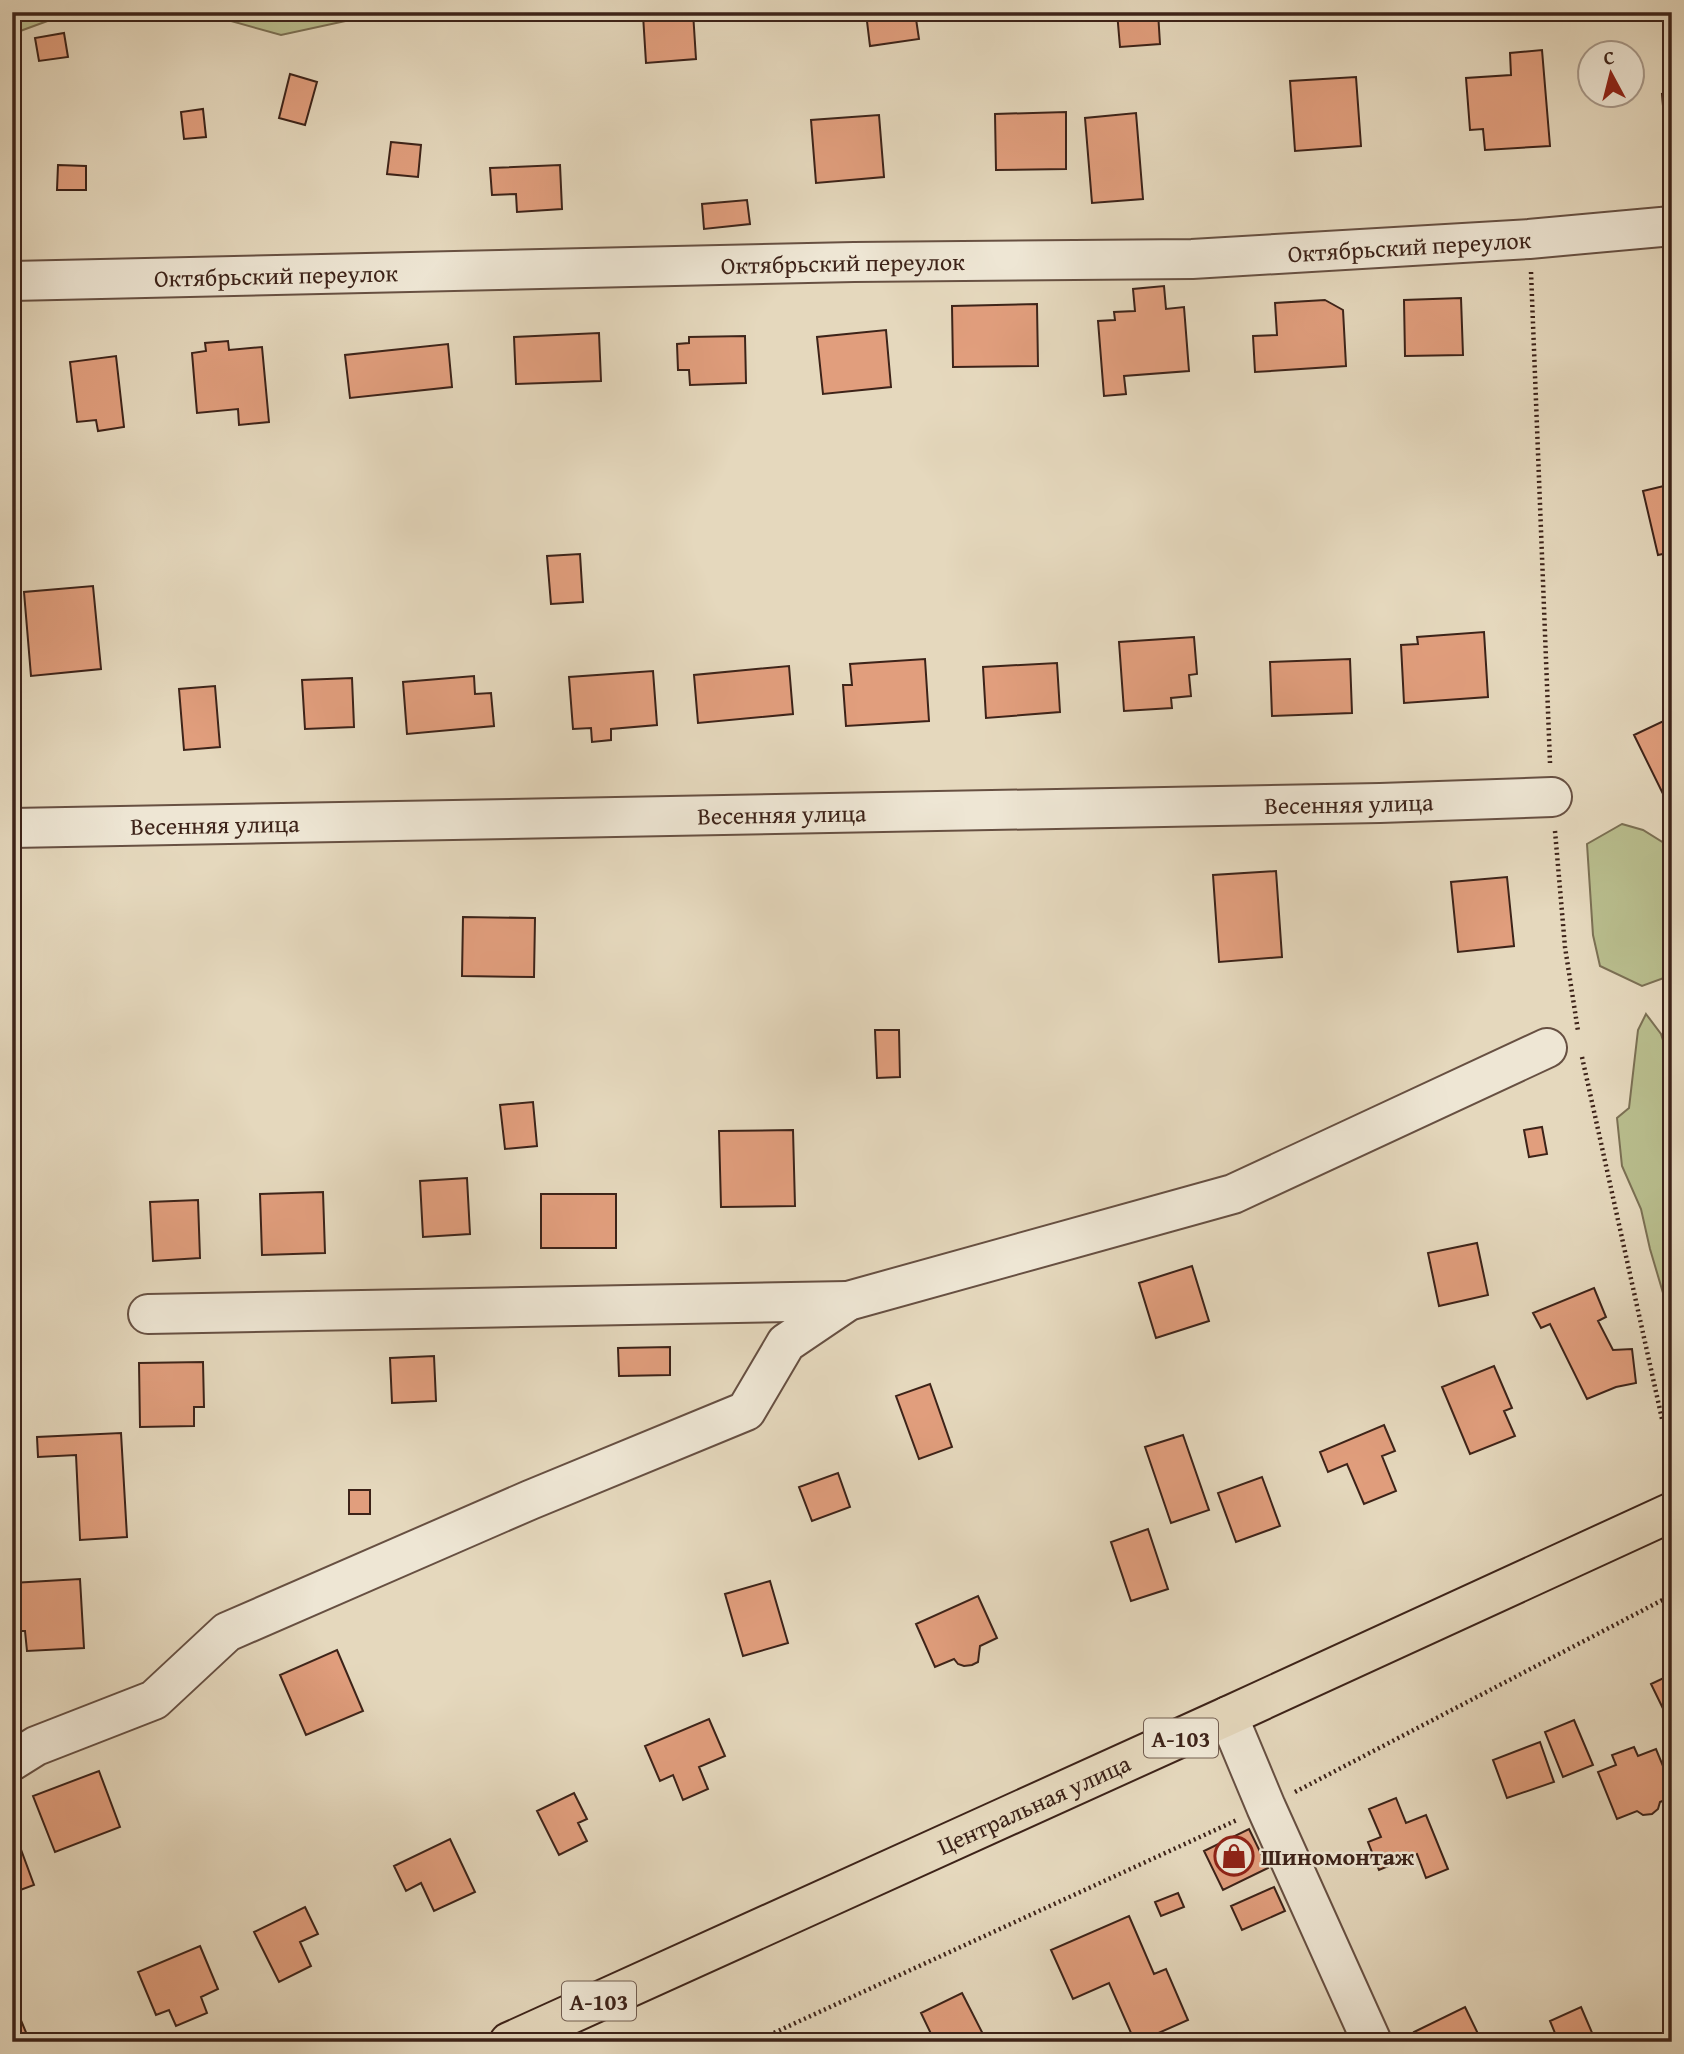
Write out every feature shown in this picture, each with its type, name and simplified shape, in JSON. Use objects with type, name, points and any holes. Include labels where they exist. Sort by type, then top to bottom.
[{"type":"main road","name":"Центральная улица","points":[[509,2042],[1672,1512]]},
{"type":"street","name":"Октябрьский переулок","points":[[12,281],[840,262],[1192,259],[1529,239],[1672,226]]},
{"type":"street","name":"Весенняя улица","points":[[12,828],[1367,803],[1552,797]]},
{"type":"street","points":[[148,1314],[848,1301],[1233,1194],[1569,1046]]},
{"type":"street","points":[[12,1761],[36,1746],[154,1700],[226,1632],[530,1500],[746,1411],[786,1343],[848,1301]]},
{"type":"street","points":[[1228,1716],[1372,2042]]},
{"type":"path","points":[[1529,239],[1552,797],[1565,947],[1569,1046],[1588,1092],[1662,1419]]},
{"type":"path","points":[[754,2042],[1266,1807],[1672,1595]]},
{"type":"green space","points":[[12,12],[72,12],[12,34]]},
{"type":"green space","points":[[199,12],[387,12],[281,35]]},
{"type":"green space","points":[[1622,824],[1643,830],[1672,848],[1672,975],[1642,986],[1600,966],[1593,935],[1587,844]]},
{"type":"green space","points":[[1646,1014],[1661,1034],[1672,1068],[1672,1305],[1666,1303],[1641,1209],[1622,1166],[1617,1118],[1629,1108],[1638,1030]]},
{"type":"building","points":[[693,12],[696,59],[646,63],[643,15]]},
{"type":"building","points":[[915,12],[919,39],[870,46],[866,13]]},
{"type":"building","points":[[1117,12],[1158,12],[1160,44],[1120,47]]},
{"type":"building","points":[[64,33],[68,57],[39,61],[35,38]]},
{"type":"building","points":[[1542,50],[1550,146],[1485,150],[1483,129],[1470,130],[1466,78],[1511,75],[1510,53]]},
{"type":"building","points":[[1672,73],[1672,142],[1666,142],[1662,94],[1671,93]]},
{"type":"building","points":[[290,74],[317,82],[305,125],[279,118]]},
{"type":"building","points":[[1356,77],[1361,146],[1295,151],[1290,81]]},
{"type":"building","points":[[203,109],[206,137],[184,139],[181,112]]},
{"type":"building","points":[[1066,112],[1066,169],[996,170],[995,114]]},
{"type":"building","points":[[1136,113],[1143,199],[1092,203],[1085,118]]},
{"type":"building","points":[[879,115],[884,177],[816,183],[811,120]]},
{"type":"building","points":[[391,142],[421,145],[418,177],[387,174]]},
{"type":"building","points":[[58,165],[86,166],[86,190],[57,190]]},
{"type":"building","points":[[560,165],[562,209],[517,212],[516,194],[492,195],[490,168]]},
{"type":"building","points":[[747,200],[750,224],[704,229],[702,204]]},
{"type":"building","points":[[1164,286],[1166,309],[1184,307],[1189,371],[1124,376],[1126,394],[1104,396],[1098,321],[1115,320],[1114,312],[1135,311],[1133,289]]},
{"type":"building","points":[[1461,298],[1463,355],[1405,356],[1404,300]]},
{"type":"building","points":[[1325,300],[1343,310],[1346,366],[1255,372],[1253,336],[1277,335],[1275,303]]},
{"type":"building","points":[[1037,304],[1038,366],[953,367],[952,306]]},
{"type":"building","points":[[886,330],[891,387],[823,394],[817,337]]},
{"type":"building","points":[[599,333],[601,381],[516,384],[514,337]]},
{"type":"building","points":[[745,336],[746,383],[690,385],[689,370],[678,370],[677,344],[689,343],[689,337]]},
{"type":"building","points":[[228,341],[229,350],[262,347],[269,422],[239,425],[238,409],[197,413],[192,353],[206,351],[205,343]]},
{"type":"building","points":[[448,344],[452,387],[350,398],[345,355]]},
{"type":"building","points":[[116,356],[124,427],[98,431],[96,420],[77,422],[70,362]]},
{"type":"building","points":[[1672,484],[1672,552],[1658,555],[1643,491]]},
{"type":"building","points":[[580,554],[583,602],[551,604],[547,556]]},
{"type":"building","points":[[93,586],[101,669],[31,676],[24,592]]},
{"type":"building","points":[[1484,632],[1488,697],[1404,703],[1401,645],[1418,644],[1417,637]]},
{"type":"building","points":[[1194,637],[1197,674],[1189,675],[1191,696],[1171,698],[1172,708],[1124,711],[1119,642]]},
{"type":"building","points":[[925,659],[929,721],[846,726],[843,685],[852,685],[850,664]]},
{"type":"building","points":[[1350,659],[1352,713],[1272,716],[1270,662]]},
{"type":"building","points":[[1057,663],[1060,712],[986,718],[983,667]]},
{"type":"building","points":[[789,666],[793,714],[698,723],[694,675]]},
{"type":"building","points":[[653,671],[657,725],[611,729],[611,740],[592,742],[591,728],[573,729],[569,677]]},
{"type":"building","points":[[474,676],[475,694],[491,693],[494,726],[407,734],[403,682]]},
{"type":"building","points":[[352,678],[354,727],[305,729],[302,680]]},
{"type":"building","points":[[215,686],[220,747],[184,750],[179,689]]},
{"type":"building","points":[[1672,717],[1672,800],[1667,802],[1634,735]]},
{"type":"building","points":[[1276,871],[1282,957],[1219,962],[1213,875]]},
{"type":"building","points":[[1507,877],[1514,946],[1458,952],[1451,882]]},
{"type":"building","points":[[463,917],[535,918],[534,977],[462,976]]},
{"type":"building","points":[[875,1030],[899,1030],[900,1077],[877,1078]]},
{"type":"building","points":[[533,1102],[537,1146],[505,1149],[500,1105]]},
{"type":"building","points":[[1542,1127],[1547,1154],[1529,1157],[1524,1130]]},
{"type":"building","points":[[793,1130],[795,1206],[721,1207],[719,1131]]},
{"type":"building","points":[[467,1178],[470,1234],[423,1237],[420,1181]]},
{"type":"building","points":[[323,1192],[325,1253],[262,1255],[260,1194]]},
{"type":"building","points":[[541,1194],[616,1194],[616,1248],[541,1248]]},
{"type":"building","points":[[198,1200],[200,1258],[153,1261],[150,1202]]},
{"type":"building","points":[[1477,1243],[1488,1295],[1439,1306],[1428,1253]]},
{"type":"building","points":[[1192,1266],[1209,1321],[1156,1338],[1139,1283]]},
{"type":"building","points":[[1594,1288],[1606,1317],[1598,1321],[1613,1350],[1632,1349],[1636,1383],[1616,1387],[1587,1399],[1550,1324],[1541,1328],[1533,1313]]},
{"type":"building","points":[[670,1347],[670,1375],[619,1376],[618,1348]]},
{"type":"building","points":[[434,1356],[436,1401],[392,1403],[390,1358]]},
{"type":"building","points":[[203,1362],[204,1407],[194,1407],[194,1426],[140,1427],[139,1363]]},
{"type":"building","points":[[1494,1366],[1512,1408],[1504,1411],[1515,1436],[1470,1454],[1442,1387]]},
{"type":"building","points":[[930,1384],[952,1447],[919,1459],[896,1396]]},
{"type":"building","points":[[1384,1425],[1395,1451],[1382,1456],[1396,1491],[1364,1504],[1347,1464],[1328,1472],[1320,1452]]},
{"type":"building","points":[[121,1433],[127,1537],[80,1540],[76,1455],[38,1457],[37,1437]]},
{"type":"building","points":[[1183,1435],[1209,1510],[1171,1523],[1145,1447]]},
{"type":"building","points":[[838,1473],[850,1507],[812,1521],[799,1487]]},
{"type":"building","points":[[1262,1477],[1280,1526],[1236,1542],[1218,1493]]},
{"type":"building","points":[[349,1490],[370,1490],[370,1514],[349,1514]]},
{"type":"building","points":[[1148,1529],[1168,1589],[1131,1601],[1111,1542]]},
{"type":"building","points":[[80,1579],[84,1648],[27,1651],[25,1631],[14,1631],[12,1583]]},
{"type":"building","points":[[770,1581],[788,1643],[743,1656],[725,1594]]},
{"type":"building","points":[[978,1596],[997,1638],[980,1646],[978,1662],[972,1665],[958,1664],[954,1659],[935,1667],[916,1624]]},
{"type":"building","points":[[337,1650],[363,1711],[306,1735],[280,1675]]},
{"type":"building","points":[[1672,1674],[1672,1727],[1651,1684]]},
{"type":"building","points":[[709,1719],[725,1756],[699,1767],[708,1789],[683,1800],[673,1775],[660,1781],[645,1746]]},
{"type":"building","points":[[1574,1720],[1593,1765],[1563,1777],[1545,1732]]},
{"type":"building","points":[[1540,1742],[1554,1782],[1507,1798],[1493,1760]]},
{"type":"building","points":[[1634,1747],[1638,1756],[1656,1749],[1672,1788],[1672,1797],[1660,1802],[1658,1809],[1652,1814],[1643,1815],[1637,1811],[1617,1819],[1598,1772],[1616,1765],[1612,1755]]},
{"type":"building","points":[[99,1771],[120,1827],[55,1852],[33,1796]]},
{"type":"building","points":[[574,1793],[587,1819],[578,1823],[587,1841],[559,1855],[537,1811]]},
{"type":"building","points":[[1396,1798],[1406,1823],[1426,1815],[1448,1869],[1426,1878],[1417,1854],[1379,1870],[1368,1842],[1381,1837],[1369,1809]]},
{"type":"building","points":[[1249,1829],[1268,1868],[1223,1890],[1204,1851]]},
{"type":"building","points":[[16,1836],[34,1885],[12,1893],[12,1837]]},
{"type":"building","points":[[450,1839],[475,1892],[434,1911],[421,1883],[406,1891],[394,1866]]},
{"type":"building","points":[[1274,1887],[1285,1911],[1242,1930],[1231,1906]]},
{"type":"building","points":[[1178,1893],[1184,1907],[1161,1916],[1155,1902]]},
{"type":"building","points":[[305,1907],[318,1934],[300,1942],[311,1966],[279,1982],[254,1932]]},
{"type":"building","points":[[1129,1916],[1154,1974],[1166,1969],[1188,2020],[1138,2042],[1135,2042],[1109,1983],[1073,1999],[1051,1950]]},
{"type":"building","points":[[200,1946],[218,1989],[201,1997],[207,2013],[176,2026],[169,2010],[156,2015],[138,1972]]},
{"type":"building","points":[[962,1993],[987,2042],[935,2042],[921,2013]]},
{"type":"building","points":[[15,2006],[30,2042],[12,2042],[12,2007]]},
{"type":"building","points":[[1465,2007],[1482,2042],[1419,2042],[1414,2032]]},
{"type":"building","points":[[1581,2007],[1596,2042],[1548,2042],[1557,2038],[1550,2021]]},
{"type":"place","name":"Шиномонтаж","points":[[1234,1856]]}]
